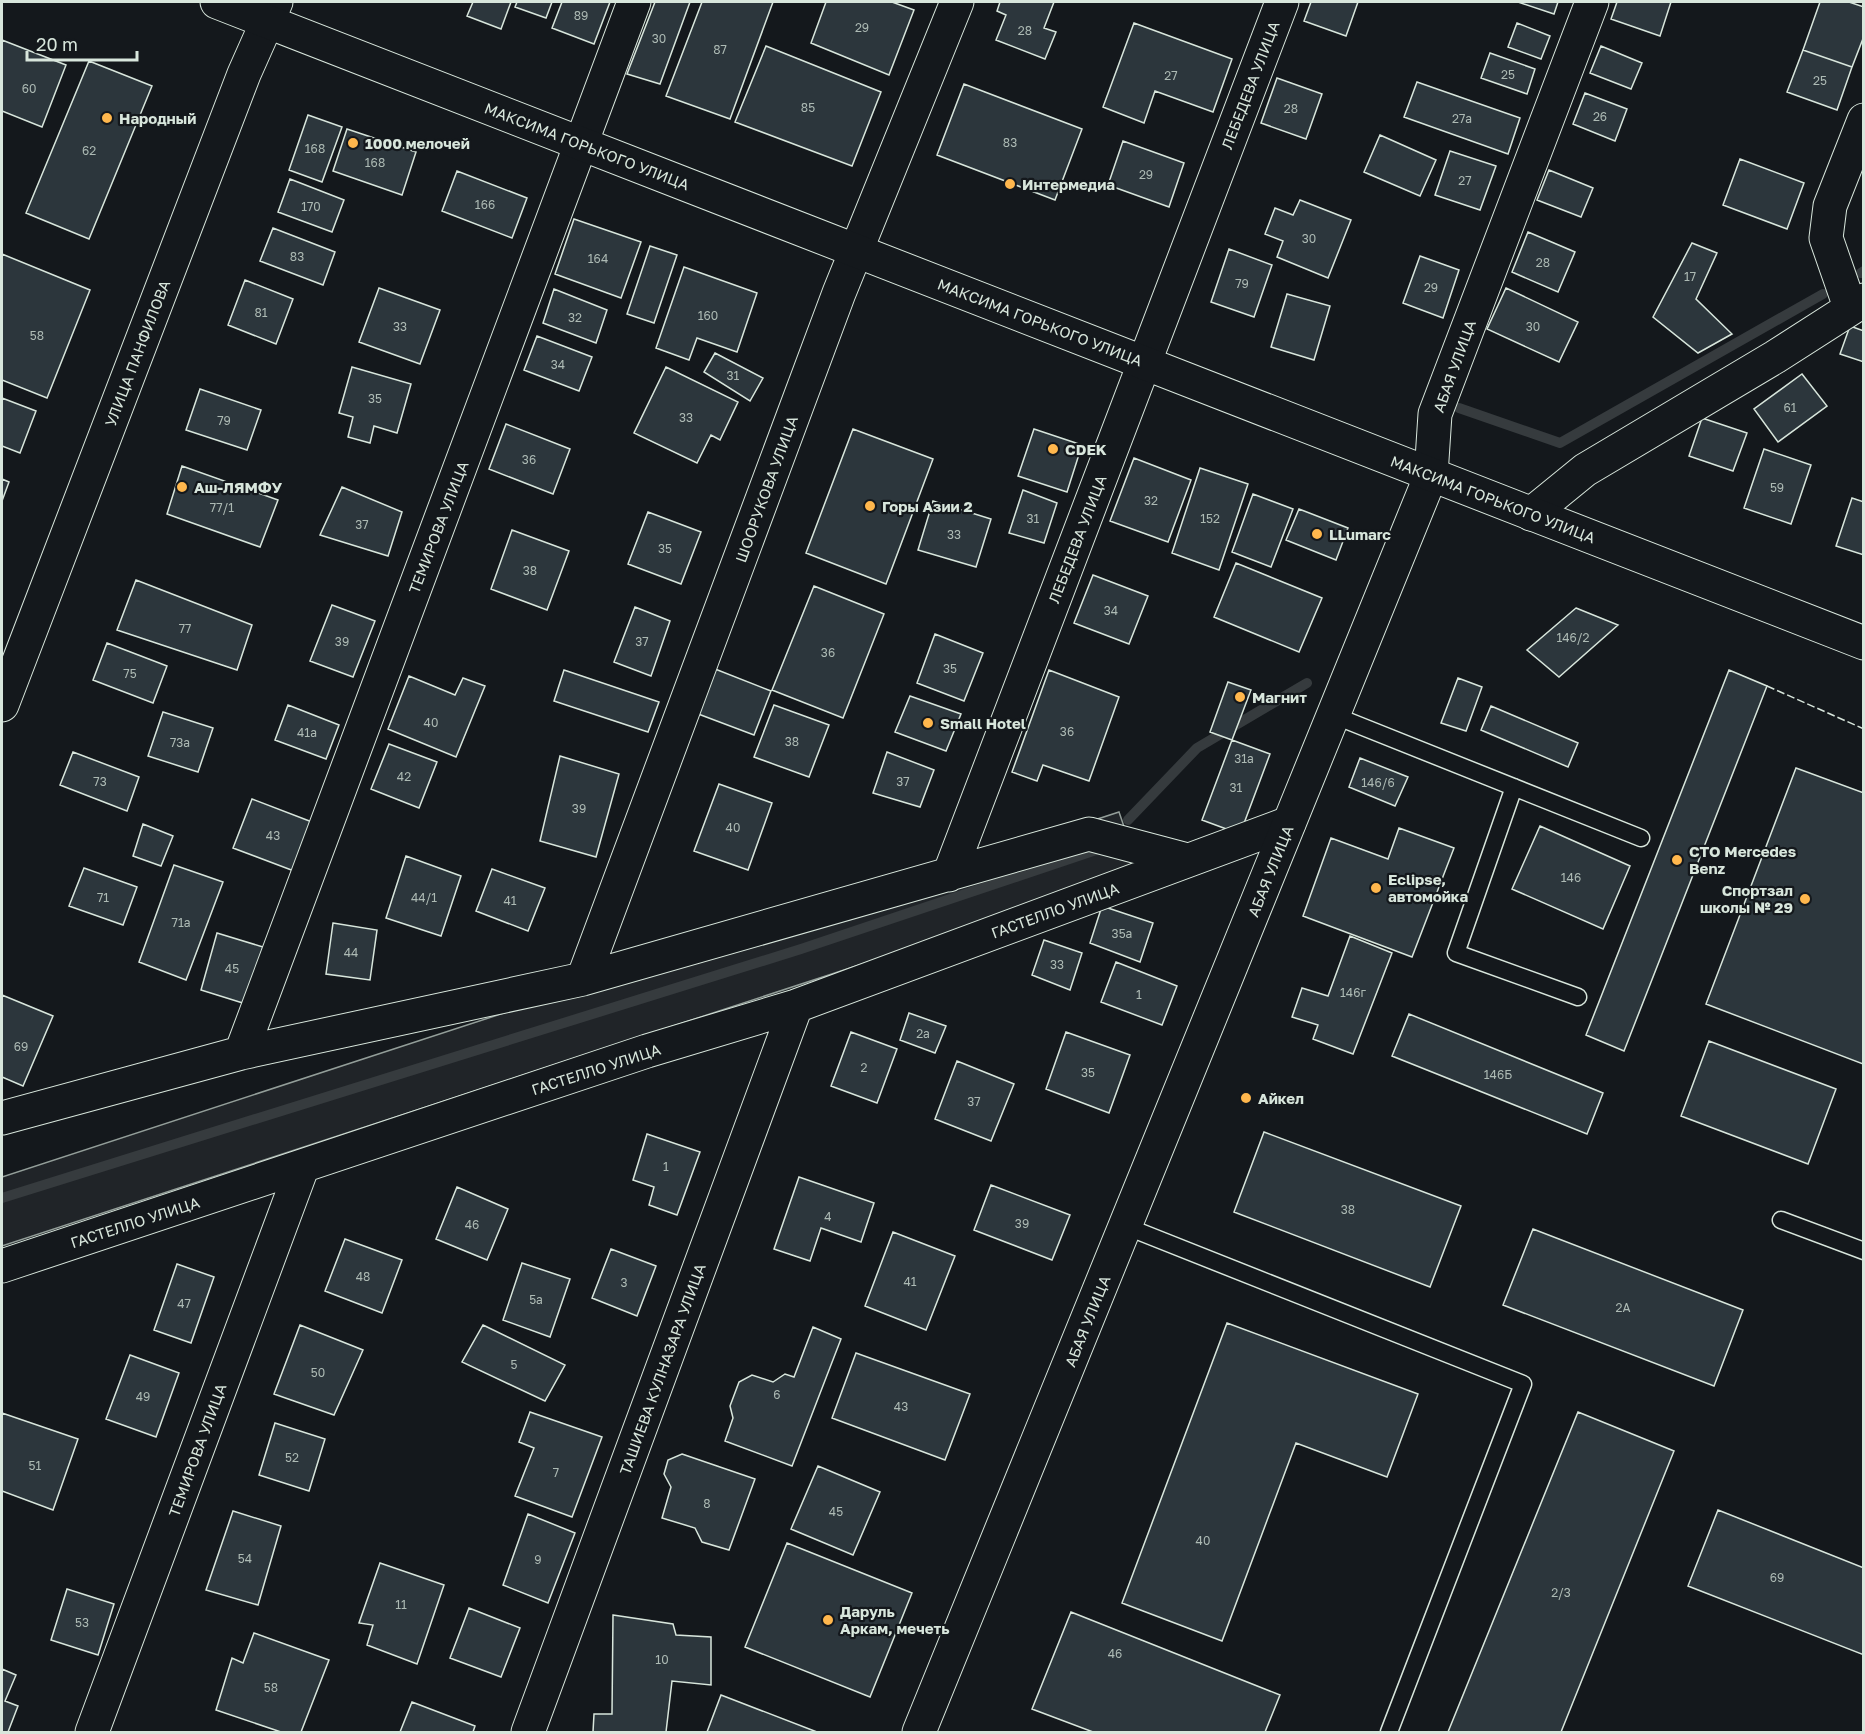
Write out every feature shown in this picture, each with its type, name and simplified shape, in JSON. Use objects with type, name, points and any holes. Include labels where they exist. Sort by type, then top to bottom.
[{"type":"street","name":"МАКСИМА ГОРЬКОГО УЛИЦА","points":[[217,2],[272,12],[581,143],[1863,643]]},
{"type":"street","name":"ТЕМИРОВА УЛИЦА","points":[[241,1053],[634,2]]},
{"type":"street","name":"ШООРУКОВА УЛИЦА","points":[[583,979],[856,250],[957,2]]},
{"type":"street","name":"ЛЕБЕДЕВА УЛИЦА","points":[[949,875],[1282,2]]},
{"type":"street","name":"АБАЯ УЛИЦА","points":[[919,1732],[1431,475],[1435,414],[1592,2]]},
{"type":"street","name":"УЛИЦА ПАНФИЛОВА","points":[[2,705],[240,85],[272,12]]},
{"type":"street","points":[[1531,514],[1585,470],[1775,357],[1857,304],[1826,238],[1830,206],[1863,120]]},
{"type":"street","name":"ГАСТЕЛЛО УЛИЦА","points":[[2,1266],[302,1168],[646,1051],[796,1006],[1289,823]]},
{"type":"street","points":[[2,1118],[241,1053],[583,979],[1089,834],[1187,860]]},
{"type":"street","name":"ТАШИЕВА КУЛНАЗАРА УЛИЦА","points":[[528,1732],[796,1006]]},
{"type":"street","name":"ТЕМИРОВА УЛИЦА","points":[[92,1732],[302,1168]]},
{"type":"lane","points":[[1333,715],[1641,838]]},
{"type":"lane","points":[[1514,787],[1456,953],[1578,997]]},
{"type":"lane","points":[[1781,1220],[1863,1251]]},
{"type":"lane","points":[[1125,1226],[1523,1384],[1389,1732]]},
{"type":"shaded area","points":[[1119,812],[1140,873],[2,1246],[2,1177]]},
{"type":"building","points":[[473,2],[511,2],[501,29],[467,16]]},
{"type":"building","points":[[517,2],[552,2],[546,18],[515,7]]},
{"type":"building","points":[[562,2],[610,2],[594,44],[552,28]]},
{"type":"building","points":[[655,2],[690,2],[660,84],[627,74]]},
{"type":"building","points":[[702,2],[773,2],[730,119],[666,96]]},
{"type":"building","points":[[826,2],[892,2],[914,10],[889,75],[811,43]]},
{"type":"building","points":[[1000,2],[1054,2],[1044,28],[1056,32],[1045,59],[996,40],[1006,15],[997,11]]},
{"type":"building","points":[[1311,2],[1358,2],[1346,36],[1304,21]]},
{"type":"building","points":[[1518,2],[1558,2],[1554,14]]},
{"type":"building","points":[[1617,2],[1671,2],[1660,36],[1611,19]]},
{"type":"building","points":[[1820,2],[1849,2],[1864,7],[1864,36],[1852,67],[1803,50]]},
{"type":"building","points":[[1134,23],[1232,59],[1213,112],[1155,91],[1144,123],[1103,107]]},
{"type":"building","points":[[1517,23],[1550,36],[1541,59],[1508,47]]},
{"type":"building","points":[[2,40],[66,65],[42,127],[2,111]]},
{"type":"building","points":[[766,46],[881,92],[852,166],[735,122]]},
{"type":"building","points":[[1601,46],[1642,63],[1631,89],[1590,73]]},
{"type":"building","points":[[1803,50],[1852,67],[1837,110],[1787,92]]},
{"type":"building","points":[[1490,53],[1535,69],[1527,94],[1481,78]]},
{"type":"building","points":[[89,61],[152,86],[89,239],[26,213]]},
{"type":"building","points":[[1277,78],[1322,94],[1306,139],[1261,123]]},
{"type":"building","points":[[1417,82],[1520,118],[1508,154],[1404,117]]},
{"type":"building","points":[[964,84],[1082,129],[1055,200],[937,155]]},
{"type":"building","points":[[1585,93],[1627,109],[1615,141],[1573,124]]},
{"type":"building","points":[[308,115],[342,127],[322,182],[289,170]]},
{"type":"building","points":[[347,129],[416,152],[402,195],[333,171]]},
{"type":"building","points":[[1380,135],[1436,160],[1420,196],[1364,172]]},
{"type":"building","points":[[1123,141],[1184,163],[1169,207],[1108,185]]},
{"type":"building","points":[[1450,151],[1496,166],[1480,210],[1435,195]]},
{"type":"building","points":[[1740,159],[1804,183],[1787,229],[1723,205]]},
{"type":"building","points":[[1549,170],[1593,188],[1581,217],[1537,200]]},
{"type":"building","points":[[457,171],[527,198],[512,238],[442,211]]},
{"type":"building","points":[[290,179],[344,200],[332,232],[278,212]]},
{"type":"building","points":[[1300,200],[1351,220],[1328,278],[1277,257],[1283,241],[1265,234],[1275,208],[1293,215]]},
{"type":"building","points":[[574,219],[641,242],[621,298],[555,274]]},
{"type":"building","points":[[273,228],[335,252],[323,285],[260,261]]},
{"type":"building","points":[[1528,232],[1575,252],[1558,292],[1512,272]]},
{"type":"building","points":[[1692,243],[1717,253],[1696,299],[1732,334],[1698,353],[1653,317]]},
{"type":"building","points":[[650,246],[677,255],[654,323],[627,314]]},
{"type":"building","points":[[1229,249],[1272,265],[1254,317],[1211,302]]},
{"type":"building","points":[[2,254],[90,290],[47,398],[2,380]]},
{"type":"building","points":[[1420,256],[1459,270],[1443,318],[1403,303]]},
{"type":"building","points":[[684,267],[757,293],[737,352],[697,338],[689,360],[656,348]]},
{"type":"building","points":[[245,280],[293,299],[276,344],[228,325]]},
{"type":"building","points":[[379,288],[440,310],[420,364],[359,342]]},
{"type":"building","points":[[1506,288],[1578,322],[1559,362],[1487,329]]},
{"type":"building","points":[[554,289],[607,310],[596,343],[543,323]]},
{"type":"building","points":[[1287,294],[1330,306],[1314,360],[1271,347]]},
{"type":"building","points":[[1850,326],[1864,331],[1864,362],[1840,354]]},
{"type":"building","points":[[537,336],[592,357],[579,391],[524,370]]},
{"type":"building","points":[[715,353],[763,378],[750,401],[704,372]]},
{"type":"building","points":[[352,367],[411,384],[397,433],[374,426],[370,443],[348,437],[353,417],[339,413]]},
{"type":"building","points":[[666,367],[738,402],[720,440],[711,435],[697,463],[634,433]]},
{"type":"building","points":[[1802,374],[1827,406],[1778,442],[1754,409]]},
{"type":"building","points":[[200,389],[261,410],[247,450],[186,430]]},
{"type":"building","points":[[2,398],[36,411],[20,453],[2,446]]},
{"type":"building","points":[[1702,418],[1747,433],[1733,471],[1689,456]]},
{"type":"building","points":[[506,424],[570,449],[553,494],[489,469]]},
{"type":"building","name":"Горы Азии 2","points":[[853,429],[933,459],[886,584],[806,553]]},
{"type":"building","points":[[1034,429],[1082,445],[1067,492],[1018,476]]},
{"type":"building","points":[[1764,449],[1811,465],[1791,524],[1744,508]]},
{"type":"building","points":[[1134,458],[1191,480],[1168,542],[1110,521]]},
{"type":"building","points":[[182,466],[278,500],[260,547],[167,514]]},
{"type":"building","points":[[1200,468],[1248,484],[1219,570],[1172,553]]},
{"type":"building","points":[[2,479],[9,482],[2,501]]},
{"type":"building","points":[[342,487],[402,512],[388,556],[320,535]]},
{"type":"building","points":[[1023,490],[1057,503],[1044,543],[1009,533]]},
{"type":"building","points":[[1253,494],[1293,509],[1271,567],[1232,552]]},
{"type":"building","points":[[1852,498],[1864,502],[1864,555],[1836,546]]},
{"type":"building","points":[[933,501],[991,519],[976,567],[918,550]]},
{"type":"building","name":"LLumarc","points":[[1299,509],[1348,528],[1336,560],[1286,540]]},
{"type":"building","points":[[648,512],[701,532],[681,584],[628,564]]},
{"type":"building","points":[[512,530],[569,551],[547,610],[491,589]]},
{"type":"building","points":[[1236,563],[1322,598],[1299,652],[1214,617]]},
{"type":"building","points":[[1093,575],[1148,596],[1129,644],[1074,623]]},
{"type":"building","points":[[136,580],[252,625],[237,670],[117,630]]},
{"type":"building","points":[[814,586],[884,614],[843,718],[772,690]]},
{"type":"building","points":[[332,605],[375,621],[353,677],[310,661]]},
{"type":"building","points":[[635,607],[670,621],[651,676],[614,662]]},
{"type":"building","points":[[1576,608],[1618,625],[1559,677],[1527,650]]},
{"type":"building","points":[[935,634],[983,653],[964,701],[917,683]]},
{"type":"building","points":[[107,643],[167,666],[153,703],[93,680]]},
{"type":"building","points":[[710,667],[771,691],[754,735],[693,712]]},
{"type":"building","points":[[564,670],[659,702],[648,732],[554,701]]},
{"type":"building","points":[[1049,670],[1119,697],[1089,781],[1043,765],[1037,781],[1012,772]]},
{"type":"building","name":"СТО Mercedes Benz","points":[[1729,670],[1767,686],[1624,1051],[1586,1035]]},
{"type":"building","points":[[409,676],[455,695],[463,678],[485,686],[456,757],[388,729]]},
{"type":"building","points":[[1458,678],[1482,687],[1466,731],[1441,723]]},
{"type":"building","points":[[1228,682],[1251,690],[1232,740],[1210,732]]},
{"type":"building","name":"Small Hotel","points":[[910,696],[961,714],[946,751],[895,732]]},
{"type":"building","points":[[288,705],[339,725],[326,759],[275,740]]},
{"type":"building","points":[[774,705],[829,725],[809,777],[754,757]]},
{"type":"building","points":[[1491,706],[1578,743],[1568,767],[1481,730]]},
{"type":"building","points":[[163,712],[213,728],[198,772],[148,756]]},
{"type":"building","points":[[1232,740],[1270,754],[1240,834],[1202,820]]},
{"type":"building","points":[[389,744],[437,762],[419,808],[371,789]]},
{"type":"building","points":[[73,752],[139,777],[127,811],[60,785]]},
{"type":"building","points":[[887,752],[934,770],[920,807],[873,793]]},
{"type":"building","points":[[560,756],[619,774],[596,857],[540,841]]},
{"type":"building","points":[[1360,758],[1408,777],[1395,806],[1349,787]]},
{"type":"building","name":"Спортзал школы № 29","points":[[1796,768],[1864,793],[1863,1064],[1706,1004]]},
{"type":"building","points":[[719,784],[772,803],[748,870],[694,851]]},
{"type":"building","points":[[252,799],[312,822],[294,871],[233,848]]},
{"type":"building","points":[[143,824],[173,836],[161,866],[133,856]]},
{"type":"building","points":[[1540,826],[1630,866],[1603,929],[1512,889]]},
{"type":"building","name":"Eclipse, автомойка","points":[[1399,828],[1454,848],[1412,957],[1303,916],[1331,838],[1388,859]]},
{"type":"building","points":[[406,856],[461,876],[441,936],[386,918]]},
{"type":"building","points":[[174,865],[223,882],[186,980],[139,962]]},
{"type":"building","points":[[84,868],[137,887],[123,925],[69,906]]},
{"type":"building","points":[[492,869],[545,888],[528,931],[476,911]]},
{"type":"building","points":[[1102,906],[1153,923],[1140,962],[1090,943]]},
{"type":"building","points":[[333,923],[377,930],[370,980],[326,974]]},
{"type":"building","points":[[217,933],[263,947],[246,1004],[201,990]]},
{"type":"building","points":[[1350,936],[1392,953],[1353,1054],[1313,1039],[1318,1025],[1292,1017],[1302,988],[1328,996]]},
{"type":"building","points":[[1044,940],[1082,953],[1070,990],[1032,975]]},
{"type":"building","points":[[1116,962],[1177,986],[1162,1025],[1101,1002]]},
{"type":"building","points":[[2,995],[53,1016],[23,1086],[2,1077]]},
{"type":"building","points":[[909,1013],[946,1026],[935,1053],[900,1040]]},
{"type":"building","points":[[1409,1014],[1603,1093],[1587,1134],[1392,1056]]},
{"type":"building","points":[[851,1032],[897,1049],[877,1103],[831,1086]]},
{"type":"building","points":[[1066,1032],[1130,1055],[1109,1113],[1046,1089]]},
{"type":"building","points":[[1709,1041],[1836,1089],[1808,1164],[1681,1116]]},
{"type":"building","points":[[957,1061],[1014,1084],[991,1141],[935,1119]]},
{"type":"building","points":[[1264,1132],[1461,1206],[1430,1287],[1234,1212]]},
{"type":"building","points":[[647,1134],[700,1152],[677,1215],[649,1205],[654,1187],[633,1180]]},
{"type":"building","points":[[799,1177],[874,1203],[861,1242],[821,1228],[810,1261],[774,1249]]},
{"type":"building","points":[[991,1185],[1070,1215],[1052,1260],[974,1230]]},
{"type":"building","points":[[457,1187],[508,1209],[487,1260],[436,1239]]},
{"type":"building","points":[[1533,1229],[1743,1310],[1714,1386],[1503,1305]]},
{"type":"building","points":[[893,1232],[955,1256],[926,1330],[865,1306]]},
{"type":"building","points":[[345,1239],[402,1260],[382,1313],[325,1291]]},
{"type":"building","points":[[611,1249],[656,1266],[637,1316],[592,1298]]},
{"type":"building","points":[[522,1263],[570,1279],[550,1337],[503,1320]]},
{"type":"building","points":[[177,1264],[214,1277],[191,1343],[154,1330]]},
{"type":"building","points":[[1227,1323],[1418,1394],[1387,1477],[1296,1443],[1222,1641],[1122,1603]]},
{"type":"building","points":[[300,1325],[363,1350],[334,1415],[274,1394]]},
{"type":"building","points":[[483,1325],[565,1365],[545,1401],[462,1362]]},
{"type":"building","points":[[813,1327],[841,1339],[792,1466],[725,1441],[733,1418],[730,1406],[739,1382],[752,1375],[773,1382],[785,1374],[794,1377]]},
{"type":"building","points":[[856,1353],[970,1394],[945,1460],[832,1418]]},
{"type":"building","points":[[130,1355],[179,1373],[156,1437],[106,1419]]},
{"type":"building","points":[[530,1412],[602,1437],[572,1517],[515,1496],[534,1448],[519,1442]]},
{"type":"building","points":[[1578,1412],[1674,1451],[1561,1732],[1448,1732]]},
{"type":"building","points":[[2,1413],[78,1439],[53,1510],[2,1491]]},
{"type":"building","points":[[275,1423],[325,1439],[309,1491],[259,1475]]},
{"type":"building","points":[[682,1454],[755,1479],[729,1550],[702,1542],[695,1528],[662,1518],[671,1487],[664,1474],[668,1460]]},
{"type":"building","points":[[818,1466],[880,1492],[853,1555],[791,1529]]},
{"type":"building","points":[[1718,1510],[1864,1568],[1864,1655],[1688,1586]]},
{"type":"building","points":[[233,1511],[281,1526],[258,1605],[206,1590]]},
{"type":"building","points":[[528,1514],[575,1533],[548,1603],[503,1585]]},
{"type":"building","name":"Даруль Аркам, мечеть","points":[[787,1543],[912,1593],[870,1697],[745,1647]]},
{"type":"building","points":[[380,1563],[444,1585],[417,1664],[367,1645],[373,1625],[359,1623]]},
{"type":"building","points":[[67,1589],[114,1604],[98,1655],[51,1640]]},
{"type":"building","points":[[469,1608],[520,1628],[501,1677],[450,1658]]},
{"type":"building","points":[[1071,1612],[1280,1695],[1265,1732],[1093,1732],[1032,1709]]},
{"type":"building","points":[[613,1615],[673,1624],[676,1635],[711,1637],[711,1685],[672,1681],[666,1732],[593,1732],[594,1714],[612,1714]]},
{"type":"building","points":[[254,1633],[329,1660],[301,1732],[281,1732],[216,1710],[232,1658],[243,1663]]},
{"type":"building","points":[[2,1669],[16,1675],[5,1701],[18,1706],[8,1732],[2,1732]]},
{"type":"building","points":[[721,1695],[817,1732],[707,1732]]},
{"type":"building","points":[[412,1702],[475,1726],[473,1732],[400,1732]]},
{"type":"waterway","points":[[1459,408],[1560,443],[1823,294]]},
{"type":"waterway","points":[[1128,820],[1197,748],[1307,683]]},
{"type":"waterway","points":[[2,1198],[801,949],[1102,848]]},
{"type":"fence","points":[[1767,686],[1864,729]]},
{"type":"place","name":"Народный","points":[[107,118]]},
{"type":"place","name":"1000 мелочей","points":[[353,143]]},
{"type":"place","name":"Интермедиа","points":[[1010,184]]},
{"type":"place","name":"CDEK","points":[[1053,449]]},
{"type":"place","name":"Аш-ЛЯМФУ","points":[[182,487]]},
{"type":"place","name":"Горы Азии 2","points":[[870,506]]},
{"type":"place","name":"LLumarc","points":[[1317,534]]},
{"type":"place","name":"Магнит","points":[[1240,697]]},
{"type":"place","name":"Small Hotel","points":[[928,723]]},
{"type":"place","name":"СТО Mercedes Benz","points":[[1677,860]]},
{"type":"place","name":"Eclipse, автомойка","points":[[1376,888]]},
{"type":"place","name":"Спортзал школы № 29","points":[[1805,899]]},
{"type":"place","name":"Айкел","points":[[1246,1098]]},
{"type":"place","name":"Даруль Аркам, мечеть","points":[[828,1620]]}]
